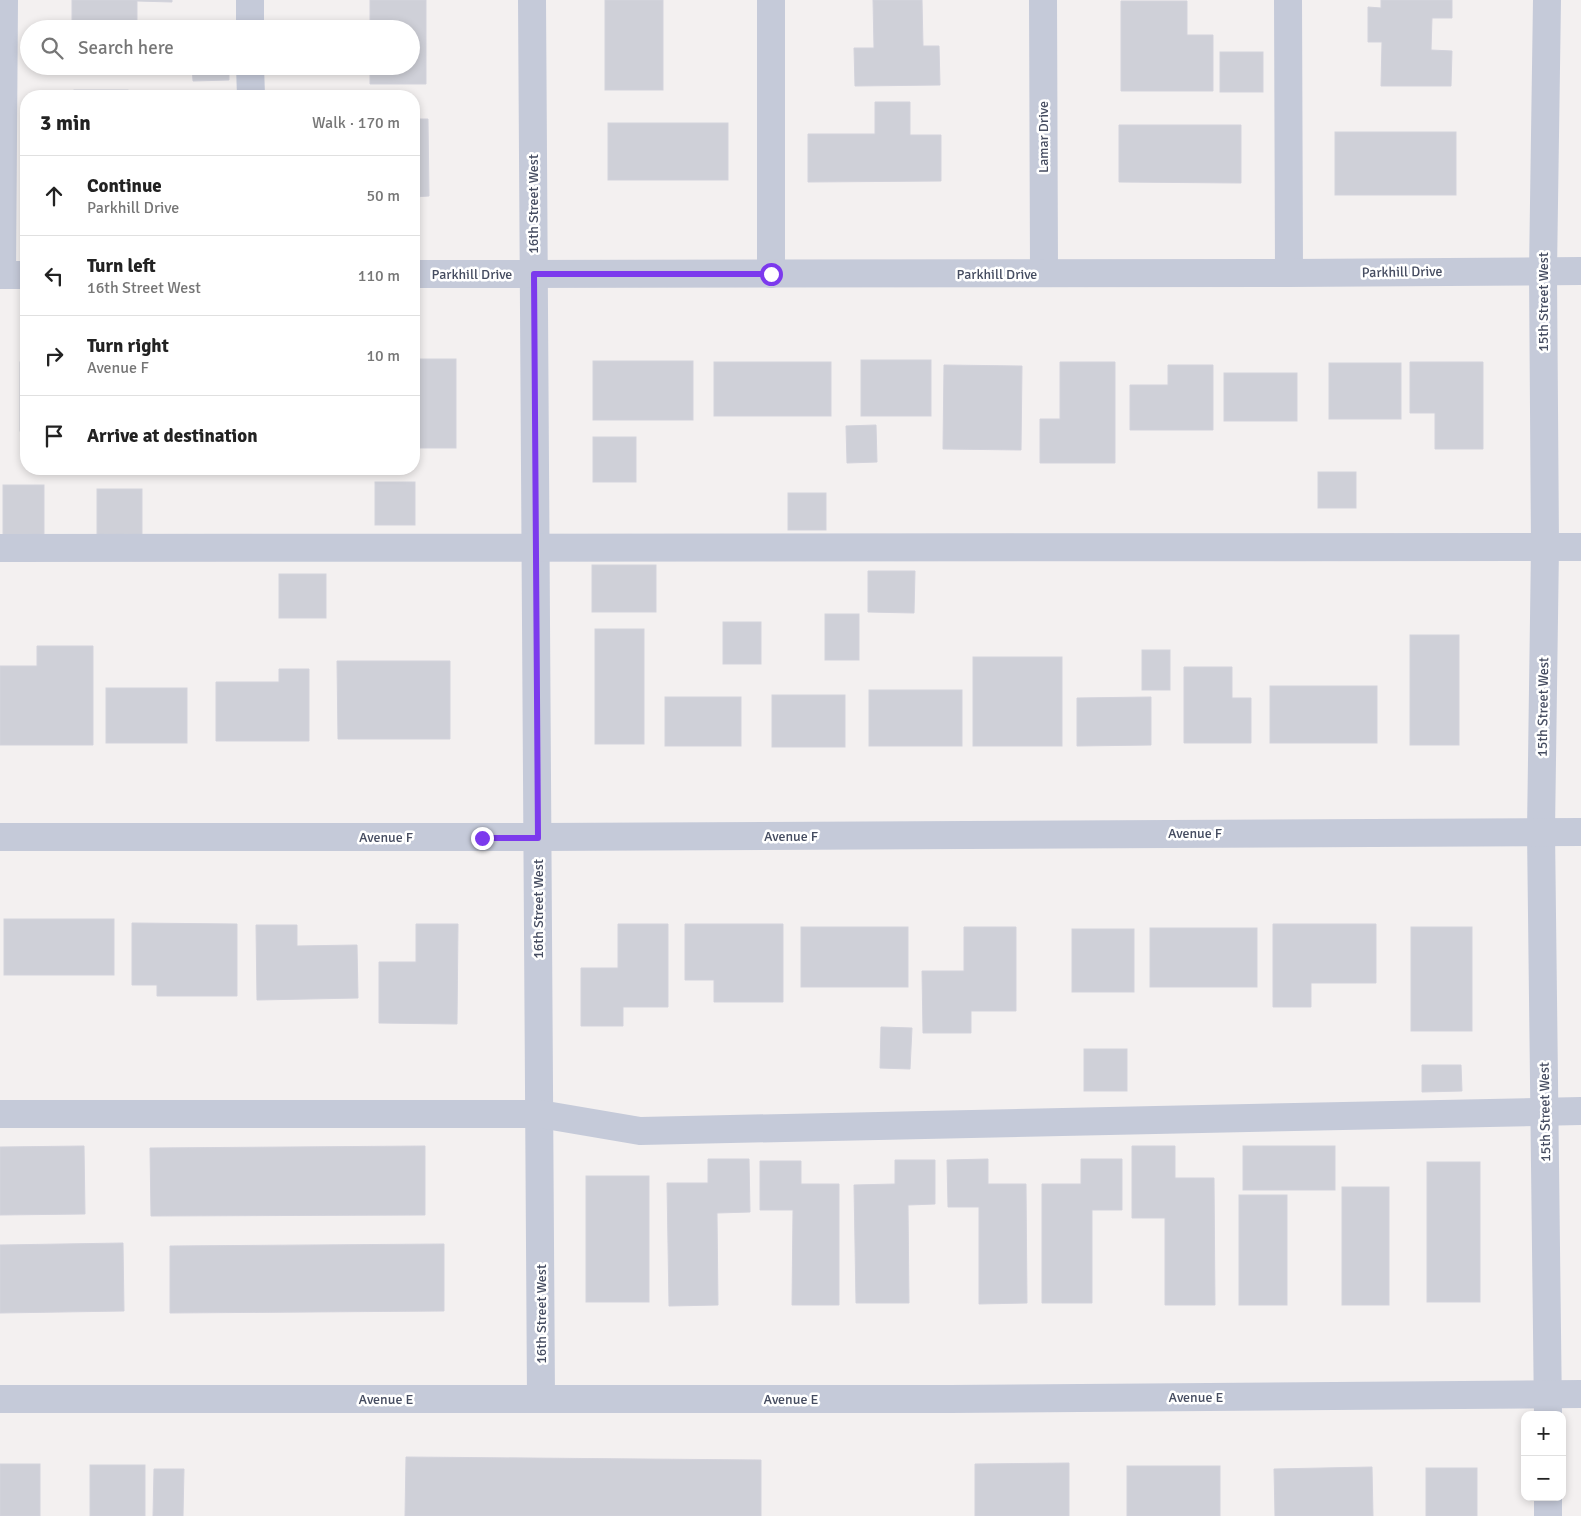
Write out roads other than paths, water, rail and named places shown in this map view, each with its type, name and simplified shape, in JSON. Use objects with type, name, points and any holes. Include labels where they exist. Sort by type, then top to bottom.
[{"type":"street","points":[[4,0],[9,275]]},
{"type":"street","points":[[250,0],[250,20]]},
{"type":"street","name":"16th Street West","points":[[532,0],[541,1399]]},
{"type":"street","points":[[771,0],[771,274]]},
{"type":"street","name":"Lamar Drive","points":[[1043,0],[1044,274]]},
{"type":"street","points":[[1288,0],[1289,274]]},
{"type":"street","name":"15th Street West","points":[[1547,0],[1542,271],[1545,547],[1541,831],[1548,1404]]},
{"type":"street","points":[[250,75],[251,90]]},
{"type":"street","name":"Parkhill Drive","points":[[420,274],[1581,272]]},
{"type":"street","points":[[0,548],[1581,547]]},
{"type":"street","name":"Avenue F","points":[[0,837],[538,838],[1581,832]]},
{"type":"street","points":[[0,1114],[540,1114],[640,1131],[1581,1111]]},
{"type":"street","name":"Avenue E","points":[[0,1399],[960,1399],[1548,1404],[1581,1394]]},
{"type":"street","points":[[1548,1501],[1548,1516]]}]
